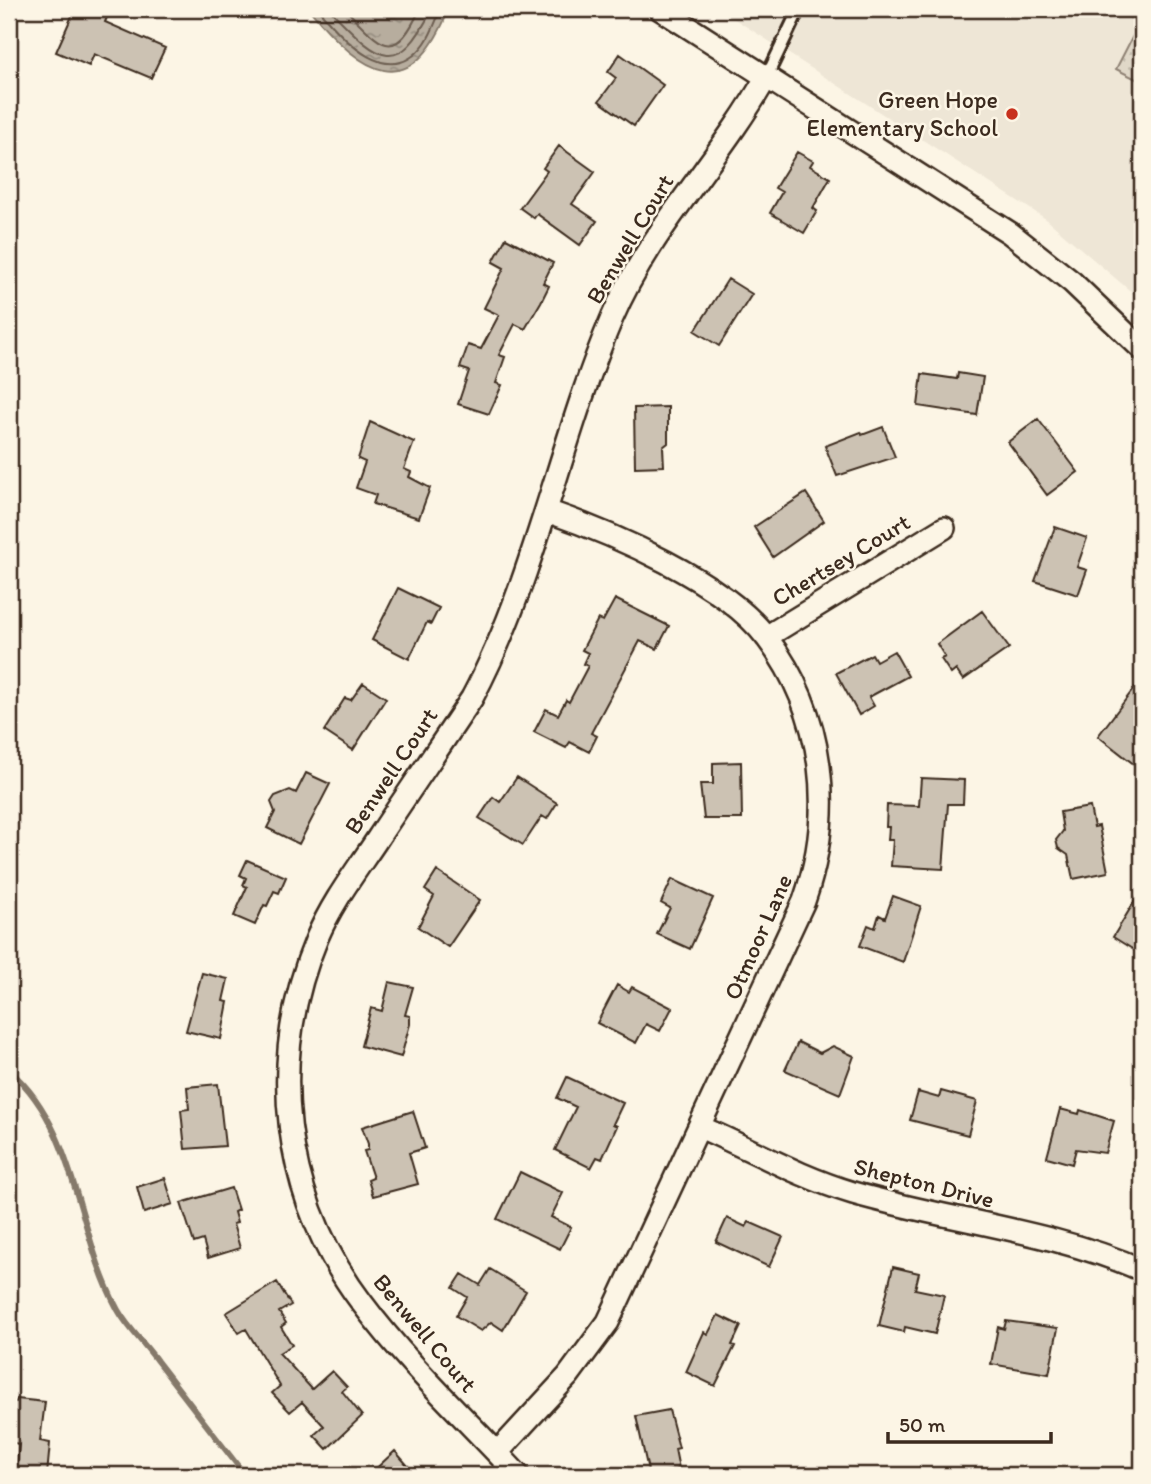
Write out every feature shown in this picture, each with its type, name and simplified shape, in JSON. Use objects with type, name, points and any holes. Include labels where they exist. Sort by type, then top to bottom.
[{"type":"street","points":[[660,9],[1010,233],[1072,282],[1142,349]]},
{"type":"street","name":"Benwell Court","points":[[518,1475],[444,1398],[362,1304],[337,1266],[315,1222],[298,1175],[288,1123],[287,1075],[298,998],[318,935],[355,874],[472,698],[501,638],[547,511],[591,370],[631,278],[767,76]]},
{"type":"street","name":"Otmoor Lane","points":[[497,1453],[568,1376],[608,1322],[788,939],[817,865],[822,790],[819,754],[801,700],[766,637],[724,598],[677,568],[620,539],[547,511]]},
{"type":"street","name":"Chertsey Court","points":[[766,637],[944,528]]},
{"type":"street","name":"Shepton Drive","points":[[700,1127],[813,1179],[852,1193],[1097,1253],[1142,1270]]},
{"type":"lane","points":[[767,76],[799,9]]},
{"type":"lane","points":[[1128,9],[1142,15]]},
{"type":"shaded area","name":"Green Hope Elementary School","points":[[719,9],[1142,9],[1142,301],[1046,219]]},
{"type":"shaded area","points":[[1135,32],[1142,36],[1142,82],[1116,69]]},
{"type":"water","points":[[309,9],[449,9],[434,40],[418,59],[402,69],[384,70],[366,63],[347,50]]},
{"type":"building","points":[[75,9],[95,9],[108,15],[105,22],[165,48],[151,78],[94,54],[89,66],[56,52]]},
{"type":"building","points":[[620,54],[663,85],[634,126],[599,101],[616,78],[608,72]]},
{"type":"building","points":[[559,146],[595,172],[572,204],[597,221],[580,245],[537,214],[534,218],[520,208],[547,171],[543,168]]},
{"type":"building","points":[[797,152],[813,161],[810,166],[830,178],[813,208],[817,211],[804,233],[770,213],[782,192],[775,188]]},
{"type":"building","points":[[506,238],[553,263],[543,283],[549,286],[541,302],[525,329],[515,324],[499,355],[505,357],[496,383],[502,385],[489,414],[458,404],[469,371],[460,368],[468,345],[481,349],[499,315],[484,308],[504,268],[493,262]]},
{"type":"building","points":[[728,279],[752,294],[719,346],[695,331]]},
{"type":"building","points":[[958,373],[983,377],[977,415],[918,406],[922,374],[957,379]]},
{"type":"building","points":[[668,407],[668,443],[663,447],[664,466],[635,467],[634,408]]},
{"type":"building","points":[[1038,419],[1078,472],[1047,495],[1008,442]]},
{"type":"building","points":[[370,422],[414,442],[404,469],[411,472],[409,477],[430,488],[419,518],[373,504],[376,495],[356,488],[365,462],[358,459]]},
{"type":"building","points":[[883,427],[895,457],[837,476],[825,446]]},
{"type":"building","points":[[806,493],[824,521],[773,557],[754,527]]},
{"type":"building","points":[[1055,527],[1087,538],[1077,567],[1087,570],[1078,595],[1035,581]]},
{"type":"building","points":[[398,588],[439,608],[431,624],[427,622],[409,659],[372,640]]},
{"type":"building","points":[[615,599],[669,626],[657,649],[640,641],[591,733],[597,736],[589,752],[570,742],[566,748],[534,732],[546,709],[558,715],[566,700],[569,702],[588,666],[583,664],[588,653],[582,650],[598,619],[603,621]]},
{"type":"building","points":[[982,611],[1009,648],[963,680],[956,670],[951,674],[941,659],[945,657],[937,644]]},
{"type":"building","points":[[894,651],[908,676],[869,697],[874,706],[859,715],[836,673],[872,654],[876,661]]},
{"type":"building","points":[[1142,678],[1142,755],[1135,765],[1098,736]]},
{"type":"building","points":[[363,683],[386,698],[353,750],[324,731],[345,698],[351,700]]},
{"type":"building","points":[[741,762],[742,819],[704,819],[700,784],[713,784],[713,763]]},
{"type":"building","points":[[306,773],[330,784],[299,844],[267,828],[275,812],[271,802],[275,796],[290,790],[296,793]]},
{"type":"building","points":[[517,777],[557,803],[547,819],[542,816],[523,845],[479,818],[493,797],[500,802]]},
{"type":"building","points":[[921,778],[964,780],[963,804],[948,804],[943,869],[891,866],[893,840],[888,840],[887,805],[919,806]]},
{"type":"building","points":[[1090,807],[1094,827],[1099,826],[1108,872],[1073,879],[1068,855],[1058,848],[1056,840],[1063,831],[1060,812]]},
{"type":"building","points":[[247,860],[286,877],[279,893],[274,891],[267,906],[264,905],[255,925],[234,916],[247,887],[243,885],[246,878],[240,875]]},
{"type":"building","points":[[437,871],[480,900],[448,947],[418,927],[434,896],[425,890]]},
{"type":"building","points":[[672,879],[713,898],[690,949],[657,934],[670,908],[661,903]]},
{"type":"building","points":[[1142,889],[1142,955],[1113,937]]},
{"type":"building","points":[[893,896],[921,906],[903,962],[860,946],[868,925],[875,928],[879,915],[885,918]]},
{"type":"building","points":[[202,973],[228,979],[223,1001],[228,1002],[221,1039],[186,1031]]},
{"type":"building","points":[[389,982],[413,987],[405,1015],[410,1016],[410,1024],[401,1057],[361,1046],[371,1008],[382,1011]]},
{"type":"building","points":[[617,985],[629,992],[632,987],[672,1008],[660,1031],[646,1024],[636,1043],[597,1023]]},
{"type":"building","points":[[798,1042],[820,1053],[833,1046],[854,1056],[840,1094],[785,1070]]},
{"type":"building","points":[[567,1077],[623,1103],[613,1124],[617,1126],[602,1159],[597,1157],[591,1168],[555,1150],[576,1107],[557,1098]]},
{"type":"building","points":[[218,1084],[225,1146],[185,1149],[181,1110],[189,1109],[187,1087]]},
{"type":"building","points":[[941,1091],[977,1101],[968,1135],[910,1120],[918,1092],[939,1098]]},
{"type":"building","points":[[1060,1109],[1079,1114],[1080,1110],[1114,1121],[1105,1153],[1076,1149],[1072,1164],[1047,1157]]},
{"type":"building","points":[[413,1111],[425,1148],[409,1153],[418,1184],[373,1196],[368,1180],[373,1178],[364,1151],[368,1150],[368,1144],[362,1127]]},
{"type":"building","points":[[520,1172],[563,1193],[551,1217],[571,1227],[560,1249],[497,1219]]},
{"type":"building","points":[[165,1178],[173,1204],[144,1213],[137,1187]]},
{"type":"building","points":[[231,1188],[238,1210],[234,1212],[237,1223],[233,1224],[240,1248],[208,1258],[203,1240],[194,1243],[181,1203]]},
{"type":"building","points":[[727,1218],[746,1227],[749,1222],[783,1237],[769,1267],[716,1242]]},
{"type":"building","points":[[893,1267],[919,1273],[915,1289],[944,1295],[935,1334],[905,1327],[904,1332],[879,1326]]},
{"type":"building","points":[[490,1269],[526,1291],[503,1330],[491,1322],[481,1331],[456,1316],[467,1297],[453,1288],[462,1274],[480,1285]]},
{"type":"building","points":[[277,1282],[291,1305],[279,1312],[286,1323],[281,1327],[292,1345],[279,1353],[312,1389],[332,1371],[347,1387],[342,1391],[362,1416],[327,1449],[314,1435],[324,1426],[302,1402],[290,1412],[272,1393],[280,1386],[246,1329],[239,1333],[226,1313]]},
{"type":"building","points":[[718,1315],[741,1326],[732,1345],[735,1346],[715,1386],[686,1372],[704,1332],[708,1334]]},
{"type":"building","points":[[1006,1321],[1058,1328],[1049,1374],[991,1364],[998,1327],[1004,1329]]},
{"type":"building","points":[[17,1399],[45,1402],[40,1441],[50,1443],[47,1475],[16,1474],[19,1444],[9,1442],[9,1401],[16,1402]]},
{"type":"building","points":[[669,1410],[679,1448],[675,1449],[679,1469],[649,1475],[636,1416]]},
{"type":"building","points":[[395,1451],[416,1475],[369,1475]]},
{"type":"waterway","points":[[9,1070],[32,1094],[63,1152],[104,1280],[118,1310],[245,1475]]},
{"type":"place","name":"Green Hope Elementary School","points":[[1012,114]]}]
